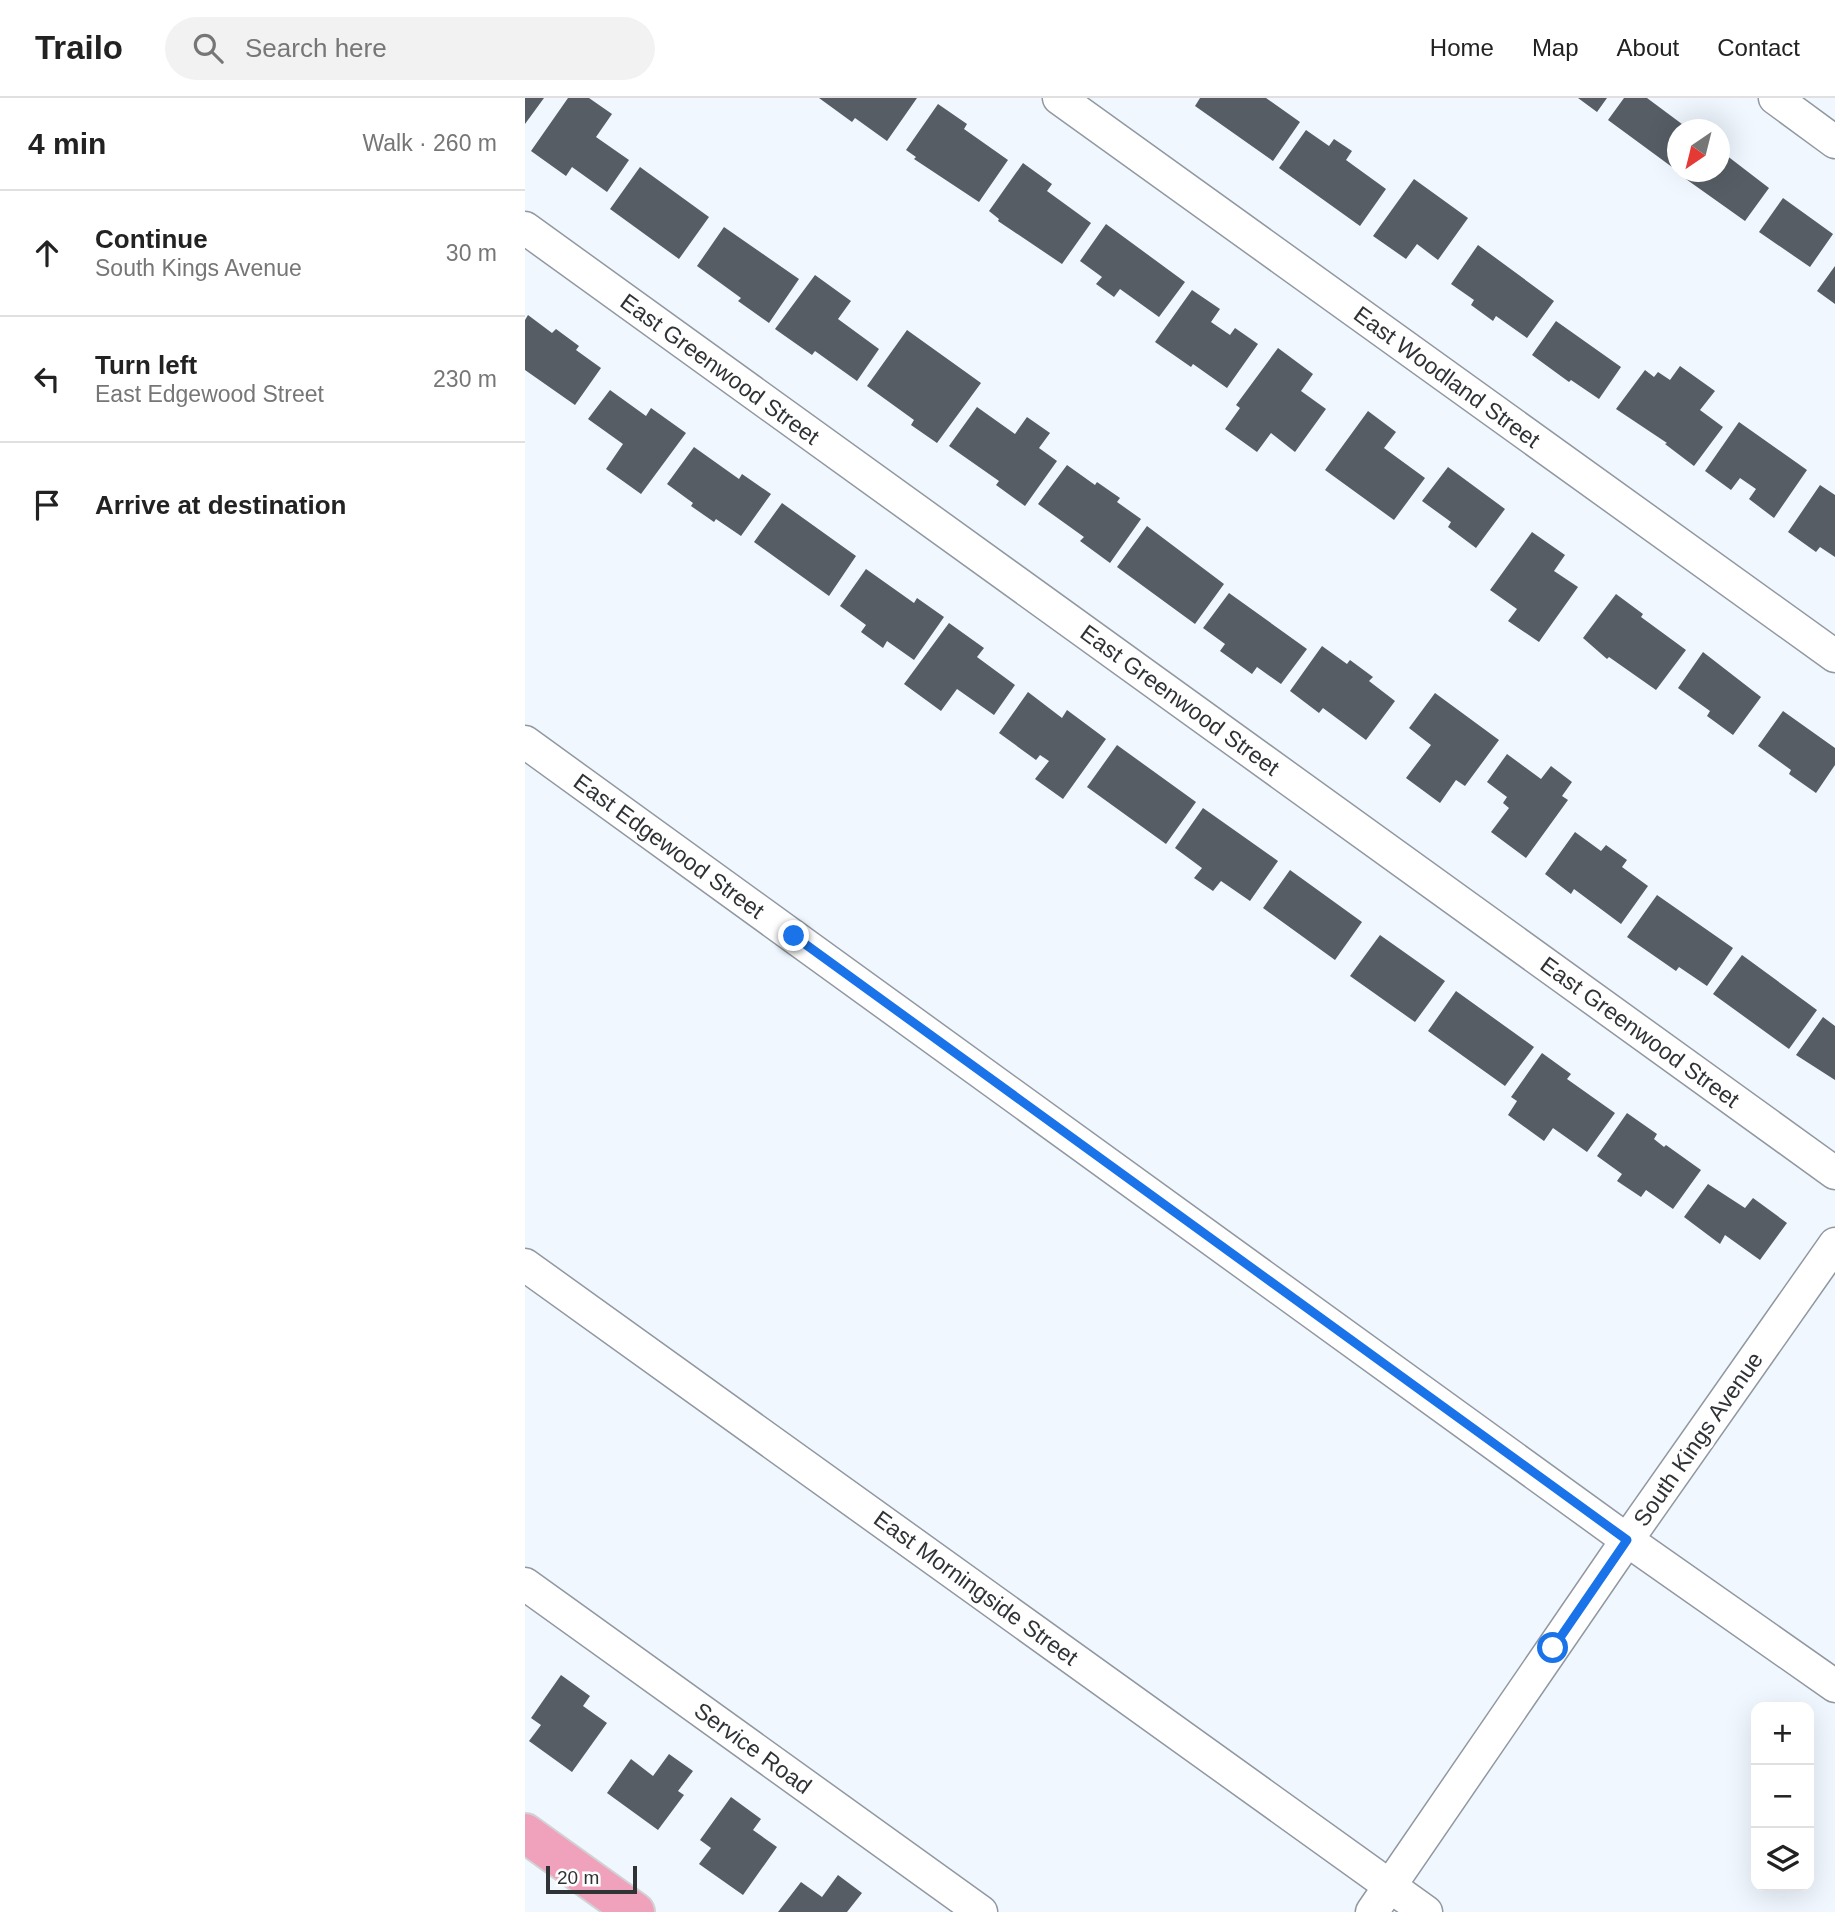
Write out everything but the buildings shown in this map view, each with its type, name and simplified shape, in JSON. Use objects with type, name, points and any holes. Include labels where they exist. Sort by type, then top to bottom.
[{"type":"main road","points":[[525,1833],[635,1912]]},
{"type":"street","name":"East Woodland Street","points":[[1059,98],[1835,656]]},
{"type":"street","points":[[1775,98],[1835,142]]},
{"type":"street","name":"East Greenwood Street","points":[[525,228],[1835,1173]]},
{"type":"street","name":"East Edgewood Street","points":[[525,742],[1627,1540],[1835,1686]]},
{"type":"street","name":"South Kings Avenue","points":[[1372,1912],[1627,1540],[1835,1244]]},
{"type":"street","name":"East Morningside Street","points":[[525,1265],[1426,1912]]},
{"type":"street","name":"Service Road","points":[[525,1584],[981,1912]]},
{"type":"route","points":[[794,936],[1627,1540],[1553,1648]]}]
